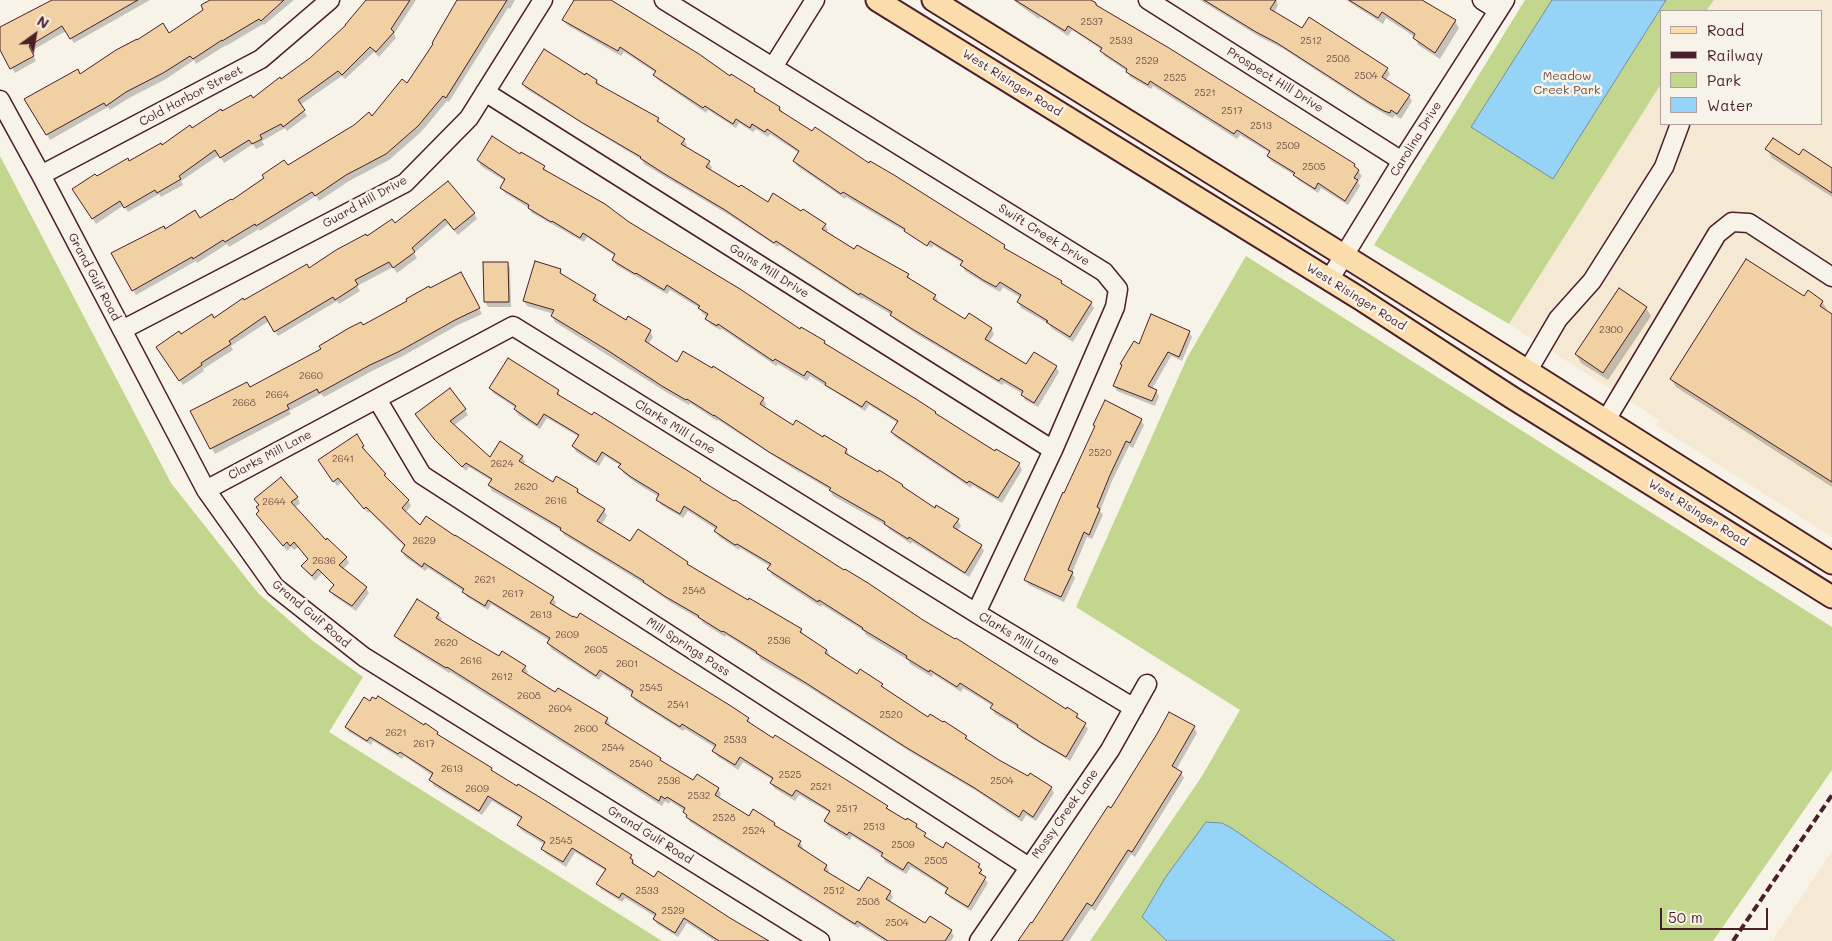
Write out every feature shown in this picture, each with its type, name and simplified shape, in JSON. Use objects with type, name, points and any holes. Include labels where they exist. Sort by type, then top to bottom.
[{"type":"main road","name":"West Risinger Road","points":[[877,0],[1329,280],[1832,598]]},
{"type":"main road","points":[[933,0],[1344,255],[1832,563]]},
{"type":"main road","points":[[1473,371],[1484,372],[1492,376],[1563,422],[1582,430],[1593,429],[1606,420]]},
{"type":"street","name":"Cold Harbor Street","points":[[41,175],[261,59],[330,0]]},
{"type":"street","name":"Guard Hill Drive","points":[[122,330],[405,183],[468,118],[542,0]]},
{"type":"street","name":"Swift Creek Drive","points":[[664,0],[1104,272],[1118,289],[1115,307],[1053,450],[976,613]]},
{"type":"street","points":[[773,67],[815,0]]},
{"type":"street","name":"Prospect Hill Drive","points":[[1148,0],[1402,161]]},
{"type":"street","points":[[1482,0],[1502,5]]},
{"type":"street","name":"Carolina Drive","points":[[1329,280],[1402,161],[1502,5]]},
{"type":"street","name":"Gains Mill Drive","points":[[485,92],[1053,450]]},
{"type":"street","name":"Grand Gulf Road","points":[[0,100],[206,490],[275,588],[364,657],[820,941]]},
{"type":"street","points":[[1528,372],[1558,319],[1592,280],[1664,167],[1680,125]]},
{"type":"street","points":[[1606,420],[1717,234],[1732,222],[1749,223],[1832,277]]},
{"type":"street","name":"Clarks Mill Lane","points":[[206,490],[513,326],[976,613],[1134,708]]},
{"type":"street","name":"Mill Springs Pass","points":[[377,399],[422,475],[1029,867]]},
{"type":"street","name":"Mossy Creek Lane","points":[[978,941],[1110,750],[1147,684]]},
{"type":"shaded area","points":[[1714,0],[1832,0],[1832,537],[1656,425],[1659,420],[1509,324],[1660,86],[1660,125],[1822,125],[1822,10],[1707,10]]},
{"type":"shaded area","points":[[1832,851],[1832,941],[1772,941]]},
{"type":"green space","name":"Meadow Creek Park","points":[[1525,0],[1714,0],[1707,10],[1660,10],[1660,86],[1509,324],[1374,245]]},
{"type":"green space","points":[[0,156],[171,483],[258,593],[313,641],[363,677],[329,732],[662,941],[0,941]]},
{"type":"green space","points":[[1246,256],[1832,627],[1832,770],[1713,941],[1090,941],[1202,776],[1240,710],[1076,607],[1187,358]]},
{"type":"water","points":[[1552,0],[1666,0],[1553,179],[1471,127]]},
{"type":"water","points":[[1206,822],[1222,823],[1233,829],[1395,941],[1167,941],[1142,917],[1165,878]]},
{"type":"building","points":[[52,0],[138,0],[70,39],[62,26],[29,46],[34,56],[10,69],[0,50],[0,27]]},
{"type":"building","points":[[210,0],[284,0],[261,21],[259,19],[193,59],[190,56],[163,73],[126,92],[106,106],[104,103],[46,135],[24,99],[78,69],[80,74],[116,50],[137,40],[163,23],[169,33],[203,10],[201,5]]},
{"type":"building","points":[[366,0],[410,0],[391,29],[394,32],[376,52],[370,47],[342,75],[338,71],[298,100],[305,110],[283,127],[281,124],[260,135],[262,139],[252,144],[249,140],[220,158],[215,150],[179,176],[181,179],[157,193],[155,190],[124,208],[120,201],[92,219],[72,189],[95,174],[97,176],[128,158],[129,161],[161,143],[162,145],[190,125],[192,128],[221,109],[222,111],[251,95],[253,98],[280,77],[281,79],[310,58],[346,25]]},
{"type":"building","points":[[457,0],[507,0],[446,98],[443,96],[418,126],[386,154],[346,175],[315,196],[312,192],[256,226],[255,224],[225,242],[223,240],[193,259],[192,257],[132,291],[111,253],[164,226],[165,229],[195,210],[200,218],[232,200],[264,178],[262,175],[284,160],[288,165],[354,125],[369,112],[372,116],[402,79],[407,83],[433,44]]},
{"type":"building","points":[[574,0],[611,0],[699,54],[730,76],[731,74],[755,89],[754,91],[780,107],[779,110],[812,131],[815,127],[869,163],[870,161],[894,175],[1005,245],[1004,248],[1062,281],[1061,283],[1092,302],[1070,337],[1017,302],[1021,295],[1000,282],[996,287],[983,280],[960,265],[963,261],[930,241],[927,246],[904,231],[905,229],[843,192],[841,194],[793,161],[799,151],[767,129],[765,132],[752,124],[750,128],[736,119],[733,124],[705,106],[703,108],[653,75],[656,71],[620,47],[618,51],[562,20]]},
{"type":"building","points":[[1015,0],[1091,0],[1096,5],[1169,48],[1355,164],[1354,166],[1359,170],[1354,178],[1358,180],[1345,201],[1318,183],[1315,189],[1293,175],[1295,173],[1267,156],[1270,151],[1237,130],[1234,134],[1150,81],[1148,85],[1126,72],[1127,69],[1100,51],[1102,48],[1068,26],[1065,31]]},
{"type":"building","points":[[1204,0],[1276,0],[1270,9],[1302,28],[1309,17],[1388,68],[1382,77],[1410,95],[1397,114],[1391,110],[1390,113],[1384,111],[1277,43]]},
{"type":"building","points":[[1349,0],[1422,0],[1456,20],[1435,53],[1413,38],[1415,34],[1382,12],[1378,18]]},
{"type":"building","points":[[544,49],[585,75],[586,73],[597,80],[596,83],[659,118],[657,121],[685,139],[681,144],[710,161],[706,167],[739,187],[741,185],[768,202],[773,193],[826,224],[822,229],[854,249],[857,245],[909,274],[907,277],[936,295],[933,299],[965,319],[969,313],[992,328],[985,339],[1026,364],[1034,352],[1057,366],[1034,403],[1021,395],[1023,391],[1001,378],[999,381],[914,330],[890,315],[892,312],[860,293],[859,295],[776,241],[774,243],[641,157],[581,122],[522,84]]},
{"type":"building","points":[[492,136],[520,154],[521,152],[545,166],[543,169],[605,204],[629,222],[740,289],[800,329],[801,327],[825,341],[824,343],[916,399],[995,451],[996,449],[1020,463],[998,498],[969,481],[967,483],[891,432],[898,421],[866,401],[862,407],[825,385],[826,383],[807,371],[804,376],[775,359],[773,361],[718,324],[717,326],[705,319],[708,314],[698,308],[700,306],[667,285],[664,290],[635,274],[612,260],[615,254],[583,233],[580,238],[528,208],[529,205],[500,188],[505,179],[477,160]]},
{"type":"building","points":[[1773,138],[1799,155],[1803,149],[1832,168],[1832,193],[1765,149]]},
{"type":"building","points":[[448,181],[475,213],[454,230],[445,219],[412,248],[415,252],[393,268],[389,262],[355,280],[358,285],[335,300],[333,297],[274,332],[265,316],[229,341],[231,344],[201,363],[202,365],[179,381],[156,347],[179,331],[181,334],[212,314],[214,318],[243,298],[244,300],[307,264],[309,268],[336,250],[366,234],[367,236],[392,219],[395,223]]},
{"type":"building","points":[[1746,259],[1804,296],[1808,290],[1823,301],[1820,306],[1832,314],[1832,482],[1670,379]]},
{"type":"building","points":[[535,261],[561,269],[560,273],[596,295],[593,300],[626,320],[628,316],[651,330],[645,341],[677,362],[683,351],[712,368],[713,366],[764,398],[760,404],[793,425],[796,420],[823,437],[824,435],[847,449],[845,453],[878,472],[879,470],[935,508],[936,505],[959,519],[953,527],[982,545],[965,573],[909,537],[908,539],[884,524],[885,522],[829,490],[831,488],[769,452],[714,415],[662,386],[551,316],[554,310],[523,301]]},
{"type":"building","points":[[483,262],[508,262],[509,302],[484,302]]},
{"type":"building","points":[[461,272],[480,308],[319,393],[317,389],[287,405],[289,409],[210,449],[190,411],[247,382],[250,387],[321,349],[319,346],[349,328],[361,322],[363,325],[407,301],[406,299],[429,286],[430,288]]},
{"type":"building","points":[[1619,288],[1647,307],[1603,373],[1575,354]]},
{"type":"building","points":[[1151,314],[1190,331],[1179,357],[1168,352],[1148,386],[1157,390],[1152,401],[1113,386],[1122,365],[1120,364],[1134,341],[1139,344]]},
{"type":"building","points":[[508,358],[559,390],[557,394],[592,415],[594,412],[844,570],[868,583],[923,620],[956,638],[1066,709],[1067,707],[1078,714],[1076,717],[1086,723],[1066,757],[1017,727],[1018,725],[990,708],[993,704],[960,683],[957,687],[930,670],[929,672],[819,600],[818,602],[767,569],[771,564],[737,544],[735,545],[714,531],[717,527],[684,506],[680,514],[656,500],[659,494],[631,477],[618,467],[621,464],[602,452],[596,462],[572,446],[579,435],[544,414],[537,425],[514,409],[516,406],[489,388]]},
{"type":"building","points":[[450,388],[466,409],[450,421],[490,457],[500,441],[523,456],[519,461],[553,482],[556,476],[578,489],[577,492],[605,509],[597,521],[630,541],[638,529],[688,562],[687,564],[802,629],[800,632],[827,650],[825,653],[857,674],[860,669],[883,684],[881,686],[928,717],[930,714],[944,721],[967,736],[965,738],[999,760],[1028,776],[1030,773],[1052,787],[1033,817],[1023,810],[1019,817],[666,597],[644,581],[560,530],[561,528],[488,485],[492,479],[466,463],[462,467],[434,439],[415,414]]},
{"type":"building","points":[[1105,400],[1142,419],[1130,443],[1126,441],[1110,475],[1097,507],[1100,509],[1089,535],[1084,532],[1068,570],[1073,572],[1061,597],[1024,580],[1095,426],[1093,425]]},
{"type":"building","points":[[357,434],[364,446],[362,447],[386,474],[384,475],[409,500],[402,508],[420,525],[426,516],[554,597],[550,603],[573,617],[577,618],[580,613],[731,706],[749,718],[747,721],[773,738],[775,735],[888,806],[886,808],[917,824],[916,827],[926,833],[924,836],[943,848],[946,842],[980,864],[978,867],[982,870],[979,873],[986,877],[968,907],[945,893],[948,888],[908,862],[903,870],[881,856],[883,853],[849,832],[847,835],[824,821],[830,811],[796,790],[792,796],[770,783],[773,778],[740,757],[735,765],[712,751],[716,745],[682,724],[680,727],[631,696],[633,691],[600,670],[596,676],[547,643],[550,638],[488,600],[485,606],[462,592],[464,589],[424,563],[422,567],[401,551],[405,545],[366,507],[364,509],[338,478],[333,482],[318,460]]},
{"type":"building","points":[[281,477],[298,497],[291,502],[326,540],[327,538],[347,557],[339,565],[367,587],[352,606],[329,591],[334,585],[318,569],[312,576],[301,566],[308,559],[294,542],[290,546],[287,542],[283,546],[256,514],[259,511],[256,507],[259,505],[254,499]]},
{"type":"building","points":[[417,599],[439,613],[436,618],[499,656],[502,651],[526,666],[522,671],[555,692],[558,688],[608,718],[605,723],[661,758],[660,760],[693,780],[697,774],[719,788],[715,795],[749,816],[753,809],[775,823],[774,825],[801,841],[798,846],[827,865],[824,870],[859,891],[868,877],[891,891],[886,899],[925,923],[930,916],[952,930],[945,941],[888,941],[857,921],[855,924],[686,817],[687,815],[683,812],[685,808],[667,797],[665,799],[661,796],[659,801],[447,667],[394,636]]},
{"type":"building","points":[[378,696],[424,725],[425,723],[438,732],[437,734],[492,768],[491,770],[517,786],[518,784],[632,855],[630,858],[633,860],[632,863],[654,877],[658,871],[769,941],[719,941],[684,918],[675,933],[653,919],[656,914],[622,893],[619,898],[596,884],[606,869],[572,848],[563,862],[541,849],[545,842],[517,825],[522,817],[488,796],[479,811],[429,780],[433,773],[400,752],[398,754],[370,737],[367,741],[345,727],[364,697],[370,701],[372,697],[376,699]]},
{"type":"building","points":[[1169,712],[1195,726],[1172,766],[1182,772],[1132,852],[1128,850],[1092,906],[1087,903],[1062,941],[1018,941],[1032,923],[1108,806],[1111,808]]},
{"type":"railway","points":[[1733,941],[1832,795]]}]
